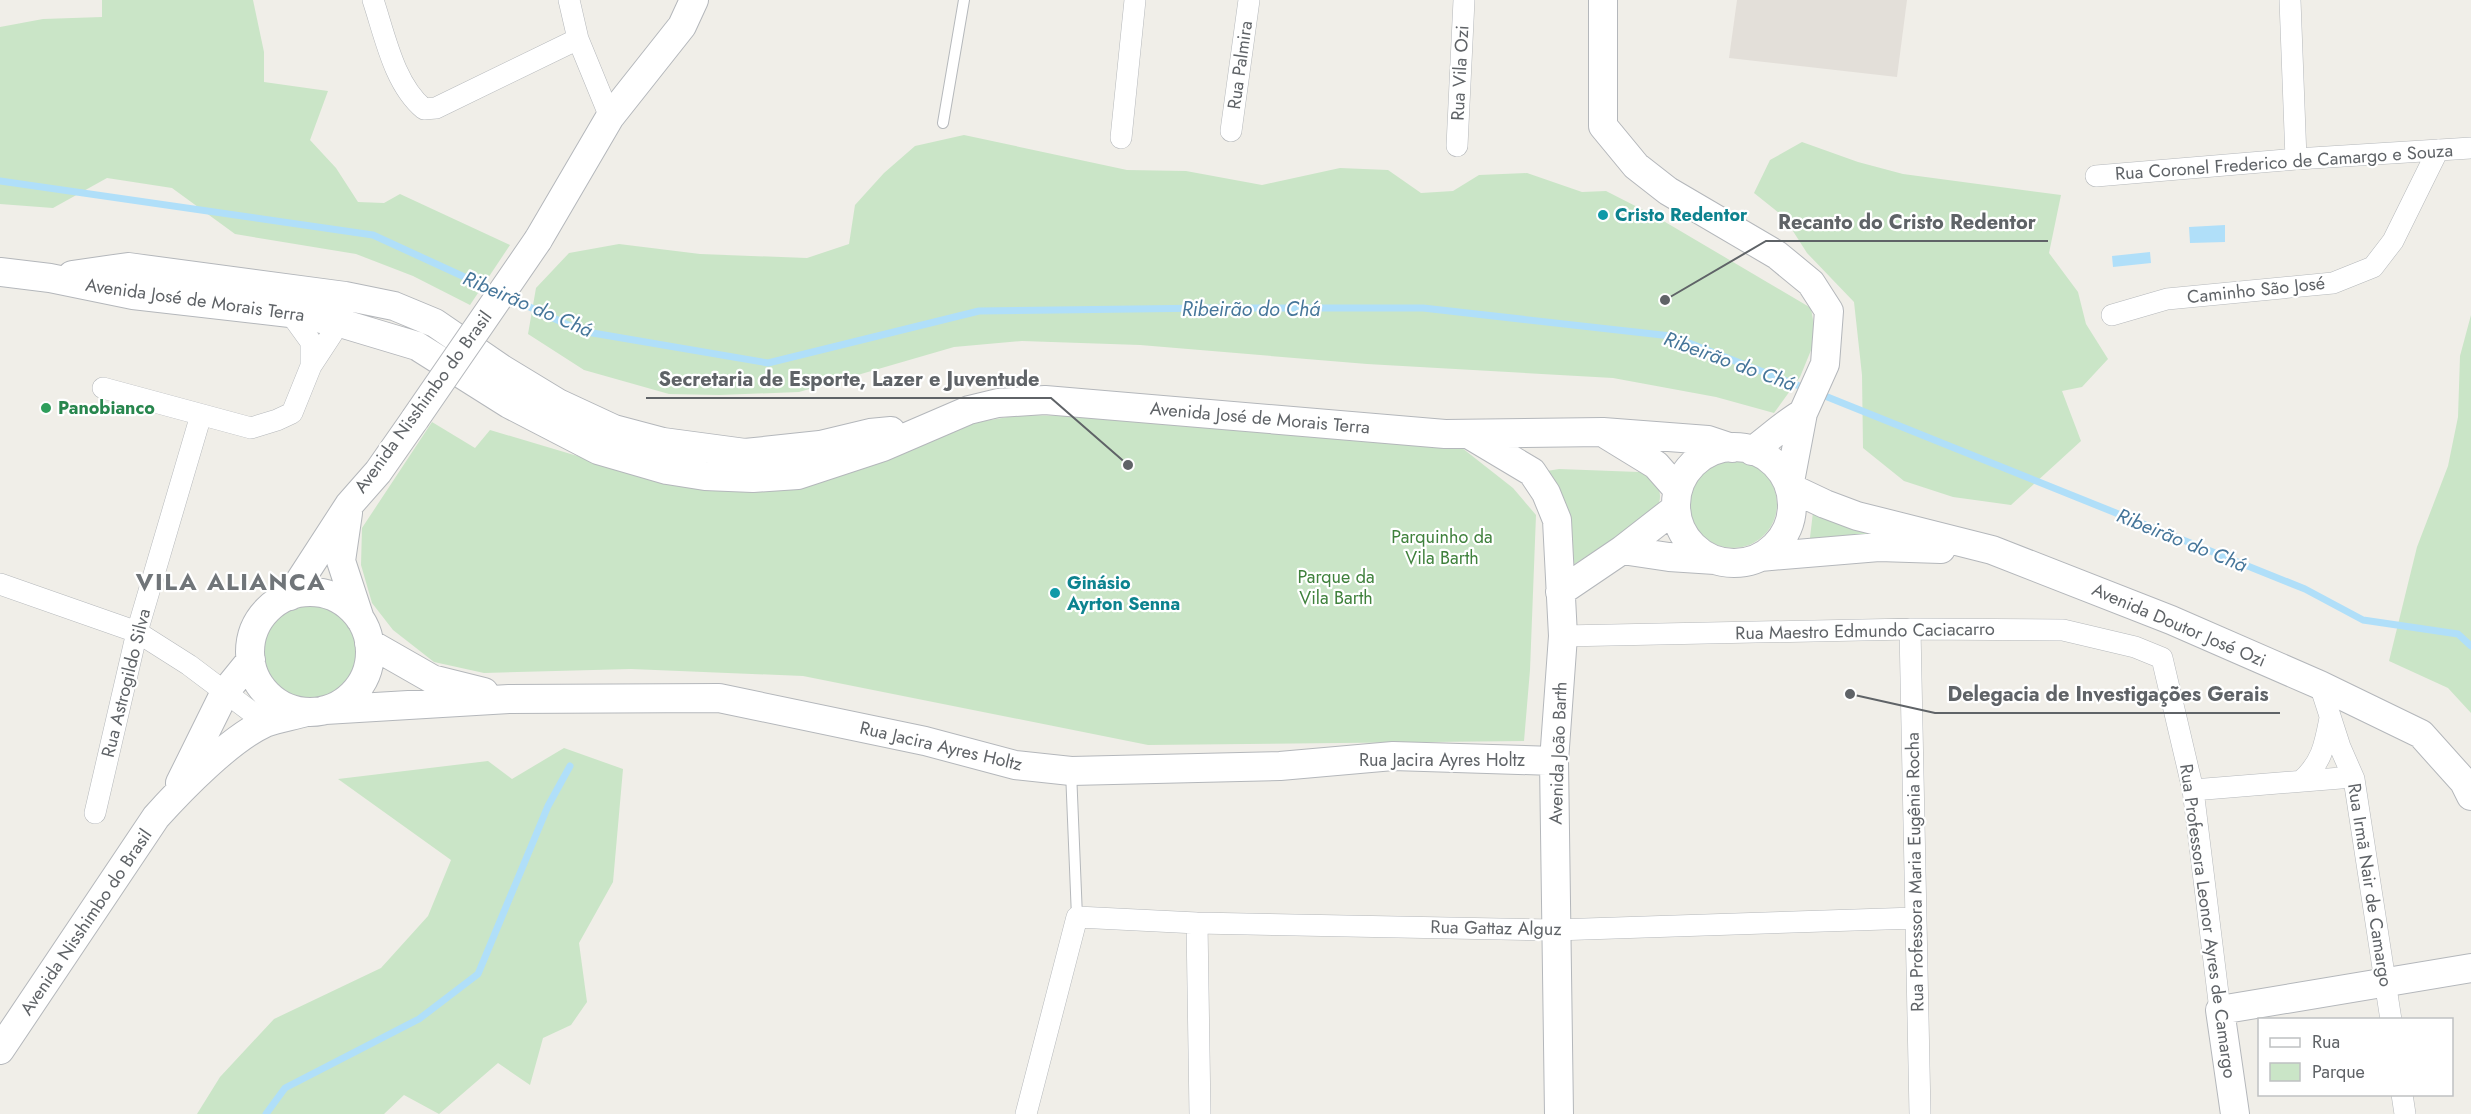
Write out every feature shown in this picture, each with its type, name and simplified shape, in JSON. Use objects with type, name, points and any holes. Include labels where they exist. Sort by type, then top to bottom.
[{"type":"main road","name":"Avenida Nisshimbo do Brasil","points":[[290,596],[349,505],[378,472],[538,240],[610,117],[682,26],[694,0]]},
{"type":"main road","points":[[1603,0],[1603,126],[1636,166],[1668,191],[1777,255],[1812,282],[1829,311],[1824,364],[1803,413],[1789,487],[1792,507],[1788,526],[1778,543],[1760,557],[1746,562],[1728,563],[1695,549],[1683,534],[1677,517],[1680,481],[1690,466],[1706,454],[1742,450],[1778,432],[1784,424],[1803,413]]},
{"type":"main road","name":"Avenida José de Morais Terra","points":[[50,278],[128,267],[345,296],[394,306],[435,323],[502,369],[558,403],[614,429],[663,442],[745,453],[820,445],[870,433],[923,429]]},
{"type":"main road","points":[[0,272],[50,278]]},
{"type":"main road","name":"Avenida José de Morais Terra","points":[[50,278],[133,295],[290,313],[337,322],[417,346],[508,404],[598,450],[667,470],[705,476],[753,478],[798,475],[883,447],[983,406],[1045,400],[1111,404],[1274,421],[1469,434],[1603,432],[1708,440],[1742,450]]},
{"type":"main road","points":[[1603,432],[1656,465],[1677,499]]},
{"type":"main road","name":"Avenida João Barth","points":[[1469,434],[1532,471],[1546,493],[1557,520],[1563,636],[1554,761],[1559,1114]]},
{"type":"main road","points":[[1742,450],[1764,456],[1779,469],[1789,487]]},
{"type":"main road","name":"Avenida Doutor José Ozi","points":[[1789,487],[1857,516],[1992,550],[2171,620],[2320,685],[2421,734],[2463,782],[2471,796]]},
{"type":"main road","points":[[1560,592],[1622,549],[1677,499]]},
{"type":"main road","name":"Avenida Nisshimbo do Brasil","points":[[349,505],[341,561],[365,631]]},
{"type":"main road","name":"Avenida Doutor José Ozi","points":[[1760,557],[1879,547],[1992,550]]},
{"type":"main road","points":[[1622,549],[1669,557],[1717,560]]},
{"type":"main road","points":[[310,592],[330,596],[347,605],[365,631],[395,656],[432,679],[509,699],[316,711],[286,707],[269,696],[257,680],[251,660],[251,640],[259,621],[272,606],[290,596],[310,592]]},
{"type":"main road","points":[[316,711],[343,703],[357,690],[367,674],[370,655],[365,631]]},
{"type":"main road","name":"Avenida Nisshimbo do Brasil","points":[[174,796],[225,692],[251,660]]},
{"type":"main road","name":"Rua Jacira Ayres Holtz","points":[[509,699],[719,698],[925,741],[1015,765],[1071,771],[1280,766],[1393,756],[1554,761]]},
{"type":"main road","name":"Avenida Nisshimbo do Brasil","points":[[0,1050],[156,817],[174,796],[226,748],[266,723],[316,711]]},
{"type":"main road","points":[[2220,1010],[2471,968]]},
{"type":"main road","name":"Rua Professora Leonor Ayres de Camargo","points":[[2220,1010],[2235,1114]]},
{"type":"street","points":[[373,0],[396,67],[416,103],[424,109],[436,108],[578,39]]},
{"type":"street","points":[[569,0],[578,39],[610,117]]},
{"type":"street","points":[[1121,138],[1135,0]]},
{"type":"street","name":"Rua Palmira","points":[[1231,131],[1249,0]]},
{"type":"street","name":"Rua Vila Ozi","points":[[1456,146],[1464,0]]},
{"type":"street","points":[[2290,0],[2296,159]]},
{"type":"street","name":"Rua Coronel Frederico de Camargo e Souza","points":[[2096,176],[2296,159],[2471,148]]},
{"type":"street","name":"Caminho São José","points":[[2112,315],[2167,299],[2334,283],[2373,267],[2393,241],[2438,150]]},
{"type":"street","points":[[290,313],[311,342],[310,366]]},
{"type":"street","points":[[103,388],[251,428],[292,414],[310,366],[333,334],[337,322]]},
{"type":"street","name":"Rua Astrogildo Silva","points":[[95,813],[137,632],[201,415]]},
{"type":"street","points":[[0,584],[137,632],[189,665],[266,723]]},
{"type":"street","name":"Rua Maestro Edmundo Caciacarro","points":[[1563,636],[1910,630],[2063,630],[2135,647],[2162,658]]},
{"type":"street","name":"Rua Professora Maria Eugênia Rocha","points":[[1910,630],[1920,1114]]},
{"type":"street","name":"Rua Professora Leonor Ayres de Camargo","points":[[2162,658],[2193,790],[2220,1010]]},
{"type":"street","name":"Rua Irmã Nair de Camargo","points":[[2320,685],[2353,777],[2391,1018]]},
{"type":"street","points":[[2301,781],[2315,769],[2331,718]]},
{"type":"street","points":[[2193,790],[2353,777]]},
{"type":"street","points":[[1026,1114],[1077,917]]},
{"type":"street","name":"Rua Gattaz Alguz","points":[[1077,917],[1197,923],[1555,930],[1916,918]]},
{"type":"street","points":[[1197,923],[1200,1114]]},
{"type":"street","points":[[2402,1096],[2405,1114]]},
{"type":"lane","points":[[943,123],[964,0]]},
{"type":"lane","points":[[1071,771],[1077,917]]},
{"type":"shaded area","points":[[1737,0],[1907,0],[1897,77],[1729,58]]},
{"type":"green space","points":[[102,0],[253,0],[264,52],[264,82],[328,91],[310,140],[336,168],[358,202],[384,203],[400,194],[510,245],[470,305],[413,276],[356,254],[235,234],[172,188],[107,178],[53,208],[0,204],[0,27],[43,19],[102,17]]},
{"type":"green space","points":[[964,135],[1127,170],[1186,171],[1262,185],[1340,168],[1388,170],[1421,193],[1453,191],[1479,175],[1527,173],[1582,192],[1606,191],[1655,216],[1811,308],[1816,338],[1800,377],[1774,413],[1716,397],[1613,378],[1367,364],[1140,345],[1022,341],[954,347],[799,392],[669,394],[584,370],[528,334],[536,288],[569,253],[619,244],[700,254],[807,258],[849,244],[855,205],[884,173],[915,146]]},
{"type":"green space","points":[[1802,142],[1858,162],[1903,174],[2061,195],[2049,253],[2078,292],[2086,324],[2108,359],[2082,387],[2062,391],[2081,441],[2011,505],[1953,497],[1904,481],[1863,448],[1862,375],[1854,302],[1807,253],[1784,217],[1754,193],[1770,160]]},
{"type":"green space","points":[[2471,315],[2471,713],[2448,688],[2389,661],[2417,547],[2448,466],[2458,417],[2460,356]]},
{"type":"green space","points":[[1019,415],[1199,418],[1457,444],[1513,488],[1536,515],[1530,670],[1524,741],[1148,745],[803,676],[631,669],[484,673],[434,662],[393,630],[372,603],[361,565],[362,528],[432,422],[475,448],[490,430],[651,478],[799,483],[979,422]]},
{"type":"green space","points":[[1733,460],[1758,467],[1770,479],[1777,504],[1770,529],[1758,541],[1733,548],[1708,541],[1696,529],[1689,504],[1696,479],[1708,467]]},
{"type":"green space","points":[[1559,469],[1639,472],[1650,475],[1657,485],[1660,499],[1652,515],[1568,568],[1547,471]]},
{"type":"green space","points":[[1813,512],[1904,544],[1809,546]]},
{"type":"green space","points":[[312,601],[331,605],[347,615],[357,631],[361,650],[357,669],[347,685],[331,695],[312,699],[293,695],[277,685],[267,669],[263,650],[267,631],[277,615],[293,605]]},
{"type":"green space","points":[[564,748],[623,769],[613,882],[579,943],[587,1002],[571,1025],[543,1038],[530,1085],[498,1063],[439,1114],[404,1095],[384,1114],[197,1114],[220,1077],[274,1019],[381,968],[428,916],[451,860],[338,779],[488,761],[512,779]]},
{"type":"water","points":[[2225,225],[2225,242],[2190,243],[2189,227]]},
{"type":"water","points":[[2150,252],[2151,263],[2113,267],[2112,256]]},
{"type":"waterway","name":"Ribeirão do Chá","points":[[0,181],[373,235],[495,291]]},
{"type":"waterway","name":"Ribeirão do Chá","points":[[508,297],[581,331],[768,363],[979,311],[1423,308],[1671,336],[1807,389]]},
{"type":"waterway","name":"Ribeirão do Chá","points":[[1820,394],[2305,589],[2363,620],[2458,634],[2471,646]]},
{"type":"waterway","points":[[266,1114],[285,1088],[419,1019],[478,974],[548,806],[570,766]]},
{"type":"place","name":"Cristo Redentor","points":[[1603,215]]},
{"type":"place","name":"Recanto do Cristo Redentor","points":[[1665,300]]},
{"type":"place","name":"Panobianco","points":[[46,408]]},
{"type":"place","name":"Secretaria de Esporte, Lazer e Juventude","points":[[1128,465]]},
{"type":"place","name":"Ginásio Ayrton Senna","points":[[1055,593]]},
{"type":"place","name":"Delegacia de Investigações Gerais","points":[[1850,694]]},
{"type":"district","name":"VILA ALIANCA","points":[[231,582]]},
{"type":"park label","name":"Parquinho da Vila Barth","points":[[1442,547]]},
{"type":"park label","name":"Parque da Vila Barth","points":[[1336,587]]}]
